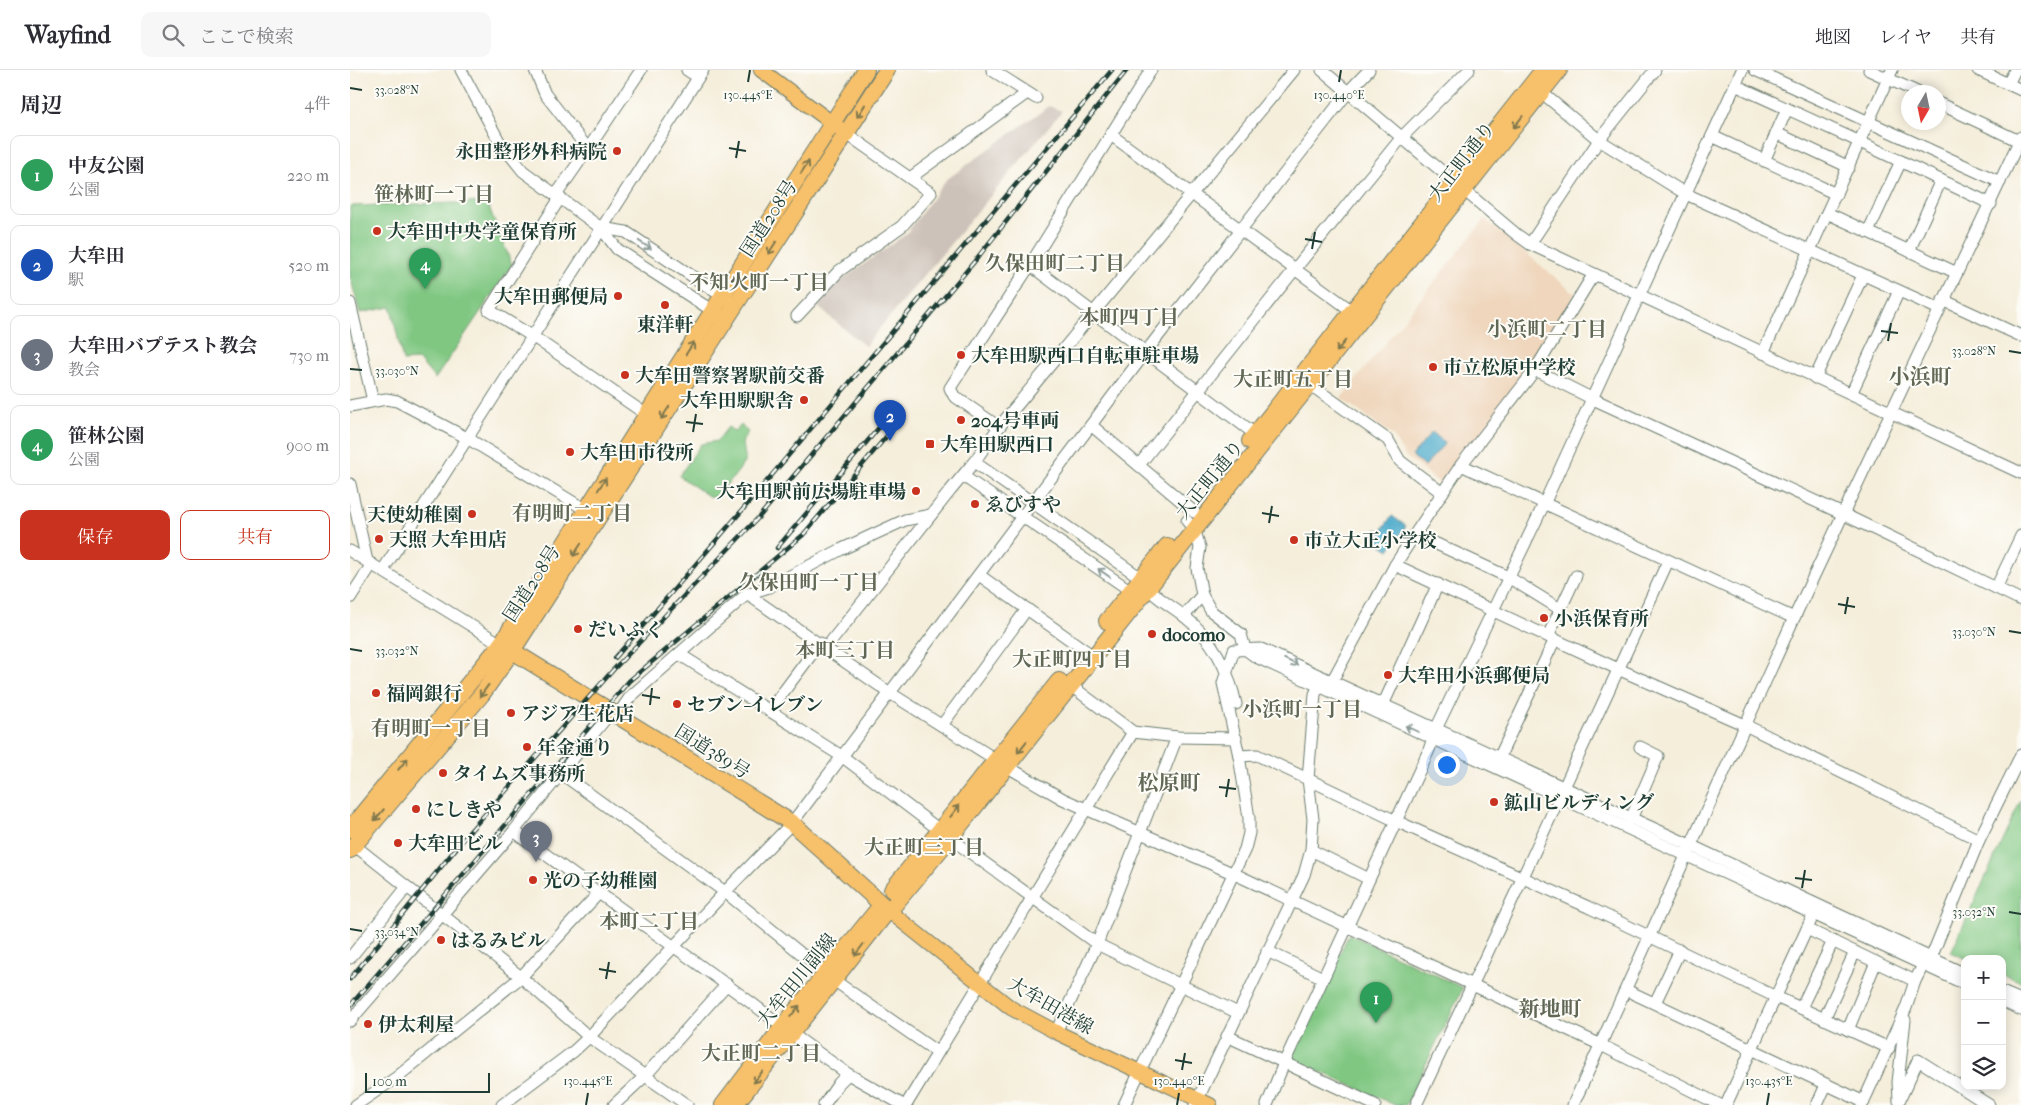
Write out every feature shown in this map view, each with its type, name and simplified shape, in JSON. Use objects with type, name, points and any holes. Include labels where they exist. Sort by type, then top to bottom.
[{"type":"highway","name":"国道208号","points":[[729,301],[866,70]]},
{"type":"highway","name":"国道208号","points":[[350,829],[507,648],[719,316],[847,134],[887,70]]},
{"type":"highway","name":"大正町通り","points":[[885,907],[1460,185],[1543,70]]},
{"type":"highway","name":"大正町通り","points":[[1192,520],[1256,434],[1305,381],[1352,311],[1559,70]]},
{"type":"highway","name":"国道208号","points":[[351,845],[482,694],[586,510],[647,415],[719,316]]},
{"type":"highway","name":"国道389号","points":[[507,648],[792,823],[885,907]]},
{"type":"highway","name":"大正町通り","points":[[1001,763],[1070,685],[1089,653]]},
{"type":"main road","points":[[761,70],[847,134]]},
{"type":"main road","name":"大牟田川副線","points":[[722,1105],[787,1030],[885,907]]},
{"type":"main road","name":"大牟田港線","points":[[885,907],[1011,1008],[1201,1103]]},
{"type":"main road","name":"大牟田川副線","points":[[736,1105],[787,1030]]},
{"type":"street","points":[[461,70],[499,141],[523,171],[601,228],[617,249],[719,316]]},
{"type":"street","points":[[534,70],[544,94],[588,149]]},
{"type":"street","points":[[641,70],[558,196],[489,310],[532,336],[647,415]]},
{"type":"street","points":[[383,570],[700,74],[687,70]]},
{"type":"street","points":[[910,178],[1031,96],[992,70]]},
{"type":"street","points":[[999,427],[954,396],[950,388],[1030,266],[1152,70]]},
{"type":"street","points":[[769,711],[932,515],[999,427],[1294,70]]},
{"type":"street","points":[[1322,70],[1530,244],[2021,473]]},
{"type":"street","points":[[502,1105],[574,1051],[589,1037],[672,947],[792,823],[1145,353],[1348,92],[1369,70]]},
{"type":"street","points":[[1139,465],[1402,137],[1469,70]]},
{"type":"street","points":[[1530,244],[1599,140],[1655,70]]},
{"type":"street","points":[[1267,1105],[1323,978],[1492,611],[1544,504],[1742,70]]},
{"type":"street","points":[[1755,70],[2000,182]]},
{"type":"street","points":[[1869,70],[1890,74],[1906,85]]},
{"type":"street","points":[[1978,70],[2021,90]]},
{"type":"street","points":[[2008,84],[2015,70]]},
{"type":"street","points":[[1763,353],[1890,74]]},
{"type":"street","points":[[1735,85],[1990,204]]},
{"type":"street","points":[[1541,92],[1599,140],[1686,194],[1899,291],[1941,304],[2021,336]]},
{"type":"street","points":[[1577,1104],[1601,1045],[1794,618],[2020,139],[1946,107]]},
{"type":"street","points":[[1764,161],[1787,109]]},
{"type":"street","points":[[1776,133],[1848,167]]},
{"type":"street","points":[[797,316],[839,271],[902,226],[931,193],[847,134]]},
{"type":"street","points":[[1111,134],[1352,311]]},
{"type":"street","points":[[1712,136],[1836,194]]},
{"type":"street","points":[[1868,232],[1901,161]]},
{"type":"street","points":[[1909,251],[1941,180]]},
{"type":"street","points":[[1827,213],[1957,272]]},
{"type":"street","points":[[601,228],[626,232],[729,301]]},
{"type":"street","points":[[1030,266],[1256,434]]},
{"type":"street","points":[[1816,378],[1863,274]]},
{"type":"street","points":[[1201,1103],[1227,1036],[1304,875],[1311,850],[1313,819],[1308,779],[1316,694],[1319,686],[1332,681],[1395,565],[1442,492],[1535,370],[1590,280],[1596,275]]},
{"type":"street","points":[[1851,394],[1899,291]]},
{"type":"street","points":[[350,303],[373,401]]},
{"type":"street","points":[[1535,370],[1591,398],[1843,514],[2021,600]]},
{"type":"street","points":[[1305,381],[1388,440],[1400,461],[1442,492]]},
{"type":"street","points":[[350,406],[386,399],[397,401],[467,438],[586,510]]},
{"type":"street","points":[[1091,424],[1139,465],[1192,520],[1200,546],[1197,568],[1202,595],[1211,611],[1241,634],[1245,649],[1256,657],[1319,686],[1435,734],[1500,758],[1561,792],[1631,819],[1690,850]]},
{"type":"street","points":[[974,462],[1033,502],[1140,586]]},
{"type":"street","points":[[1461,465],[1794,618]]},
{"type":"street","points":[[963,476],[1023,516],[1140,586],[1184,616],[1206,636],[1231,680],[1249,818],[1249,833],[1245,849],[1236,875],[1185,987],[1143,1074],[1124,1105]]},
{"type":"street","points":[[350,484],[369,563],[350,598]]},
{"type":"street","points":[[350,1020],[614,714],[630,697],[747,594],[769,587],[840,550],[905,520],[932,515]]},
{"type":"street","points":[[1415,534],[1508,578],[1560,610]]},
{"type":"street","points":[[1996,588],[2021,536]]},
{"type":"street","points":[[350,551],[507,648]]},
{"type":"street","points":[[1416,1105],[1668,561]]},
{"type":"street","points":[[1395,565],[1618,669],[1745,725],[1979,840]]},
{"type":"street","points":[[979,575],[1089,653]]},
{"type":"street","points":[[1500,758],[1552,638],[1560,610],[1576,576]]},
{"type":"street","points":[[1382,705],[1438,584]]},
{"type":"street","points":[[747,594],[890,693],[1001,763],[1087,810],[1236,875],[1346,928],[1601,1045],[1720,1105]]},
{"type":"street","points":[[1184,616],[1202,595]]},
{"type":"street","points":[[942,725],[1027,609]]},
{"type":"street","points":[[1242,755],[1223,683],[1234,650],[1261,649],[1382,705],[1435,734],[1690,850],[1927,961],[1961,973]]},
{"type":"street","points":[[678,654],[843,756],[945,834],[1097,944],[1238,1013]]},
{"type":"street","points":[[1070,685],[1134,732],[1177,737],[1236,738]]},
{"type":"street","points":[[514,831],[598,894],[727,984],[848,1074],[904,1105],[1134,732]]},
{"type":"street","points":[[1056,1032],[1097,944],[1177,737]]},
{"type":"street","points":[[1631,819],[1658,756],[1640,747]]},
{"type":"street","points":[[1242,755],[1256,755],[1522,879],[1651,936],[1776,997],[1889,1048]]},
{"type":"street","points":[[1626,990],[1863,1103],[1889,1048],[1915,981],[1927,961],[1979,840],[2021,755]]},
{"type":"street","points":[[562,774],[725,892],[830,977],[938,1052]]},
{"type":"street","points":[[351,845],[521,977],[589,1037],[687,1105]]},
{"type":"street","points":[[1311,850],[1369,879]]},
{"type":"street","points":[[350,958],[407,887]]},
{"type":"street","points":[[356,1105],[397,1077],[521,977],[598,894]]},
{"type":"street","points":[[1726,1105],[1815,909]]},
{"type":"street","points":[[1806,929],[1915,981]]},
{"type":"street","points":[[1824,1019],[1859,954],[1872,936]]},
{"type":"street","points":[[1801,1008],[1833,941]]},
{"type":"street","points":[[1655,1003],[1680,950]]},
{"type":"street","points":[[1267,951],[1323,978]]},
{"type":"street","points":[[1927,961],[1961,982]]},
{"type":"street","points":[[1848,1030],[1876,962]]},
{"type":"street","points":[[614,1105],[645,1076],[727,984]]},
{"type":"street","points":[[2006,994],[2021,1000]]},
{"type":"street","points":[[2006,1003],[2021,1010]]},
{"type":"street","points":[[1906,1008],[1898,1082],[1899,1101],[1918,1060],[1989,1105]]},
{"type":"street","points":[[1227,1036],[1375,1105]]},
{"type":"street","points":[[824,1105],[839,1083],[848,1074]]},
{"type":"street","points":[[1132,1105],[1143,1074]]},
{"type":"street","points":[[1817,1105],[1826,1085]]},
{"type":"shaded area","points":[[1049,106],[1062,111],[865,346],[818,307],[836,284],[906,234],[946,180]]},
{"type":"shaded area","points":[[1485,219],[1575,294],[1529,369],[1442,485],[1405,456],[1393,436],[1341,398]]},
{"type":"green space","points":[[487,202],[512,265],[435,379],[419,360],[403,361],[391,307],[360,313],[350,276],[350,206]]},
{"type":"green space","points":[[741,425],[748,432],[742,443],[745,460],[737,473],[715,498],[710,497],[679,476],[701,444],[717,441],[728,427],[735,432]]},
{"type":"green space","points":[[2021,800],[2021,982],[2006,976],[2006,955],[1961,955],[1961,957],[1951,952]]},
{"type":"green space","points":[[1349,934],[1463,988],[1406,1105],[1395,1105],[1289,1058]]},
{"type":"water","points":[[1432,432],[1445,443],[1425,466],[1412,456]]},
{"type":"water","points":[[1392,516],[1406,526],[1389,550],[1371,538],[1377,529],[1381,531]]},
{"type":"railway","points":[[615,658],[745,507],[1112,70]]},
{"type":"railway","points":[[350,979],[471,830],[614,669],[759,517],[974,262],[1127,70]]},
{"type":"railway","points":[[350,1006],[629,681],[803,535],[902,418]]},
{"type":"railway","points":[[777,548],[882,424]]},
{"type":"place","name":"永田整形外科病院","points":[[617,151]]},
{"type":"place","name":"大牟田中央学童保育所","points":[[377,231]]},
{"type":"place","name":"笹林公園","points":[[425,289]]},
{"type":"place","name":"大牟田郵便局","points":[[618,296]]},
{"type":"place","name":"東洋軒","points":[[665,305]]},
{"type":"place","name":"大牟田駅西口自転車駐車場","points":[[961,355]]},
{"type":"place","name":"市立松原中学校","points":[[1433,367]]},
{"type":"place","name":"大牟田警察署駅前交番","points":[[625,375]]},
{"type":"place","name":"大牟田駅駅舎","points":[[804,400]]},
{"type":"place","name":"204号車両","points":[[961,420]]},
{"type":"place","name":"大牟田","points":[[890,441]]},
{"type":"place","name":"大牟田駅西口","points":[[930,444]]},
{"type":"place","name":"大牟田市役所","points":[[570,452]]},
{"type":"place","name":"大牟田駅前広場駐車場","points":[[916,491]]},
{"type":"place","name":"ゑびすや","points":[[975,504]]},
{"type":"place","name":"天使幼稚園","points":[[472,514]]},
{"type":"place","name":"天照 大牟田店","points":[[379,539]]},
{"type":"place","name":"市立大正小学校","points":[[1294,540]]},
{"type":"place","name":"小浜保育所","points":[[1544,618]]},
{"type":"place","name":"だいふく","points":[[578,629]]},
{"type":"place","name":"docomo","points":[[1152,634]]},
{"type":"place","name":"大牟田小浜郵便局","points":[[1388,675]]},
{"type":"place","name":"福岡銀行","points":[[376,693]]},
{"type":"place","name":"セブン-イレブン","points":[[677,704]]},
{"type":"place","name":"アジア生花店","points":[[511,713]]},
{"type":"place","name":"年金通り","points":[[527,747]]},
{"type":"place","name":"タイムズ事務所","points":[[443,773]]},
{"type":"place","name":"鉱山ビルディング","points":[[1494,802]]},
{"type":"place","name":"にしきや","points":[[416,809]]},
{"type":"place","name":"大牟田ビル","points":[[398,843]]},
{"type":"place","name":"大牟田バプテスト教会","points":[[536,862]]},
{"type":"place","name":"光の子幼稚園","points":[[533,880]]},
{"type":"place","name":"はるみビル","points":[[441,940]]},
{"type":"place","name":"中友公園","points":[[1376,1023]]},
{"type":"place","name":"伊太利屋","points":[[368,1024]]},
{"type":"district","name":"笹林町一丁目","points":[[434,194]]},
{"type":"district","name":"久保田町二丁目","points":[[1055,263]]},
{"type":"district","name":"不知火町一丁目","points":[[759,282]]},
{"type":"district","name":"本町四丁目","points":[[1129,317]]},
{"type":"district","name":"小浜町二丁目","points":[[1547,329]]},
{"type":"district","name":"小浜町","points":[[1920,377]]},
{"type":"district","name":"大正町五丁目","points":[[1293,379]]},
{"type":"district","name":"有明町二丁目","points":[[572,513]]},
{"type":"district","name":"久保田町一丁目","points":[[809,582]]},
{"type":"district","name":"本町三丁目","points":[[845,650]]},
{"type":"district","name":"大正町四丁目","points":[[1072,659]]},
{"type":"district","name":"小浜町一丁目","points":[[1302,709]]},
{"type":"district","name":"有明町一丁目","points":[[431,728]]},
{"type":"district","name":"松原町","points":[[1169,783]]},
{"type":"district","name":"大正町三丁目","points":[[924,847]]},
{"type":"district","name":"本町二丁目","points":[[649,921]]},
{"type":"district","name":"新地町","points":[[1550,1009]]},
{"type":"district","name":"大正町二丁目","points":[[761,1053]]}]
